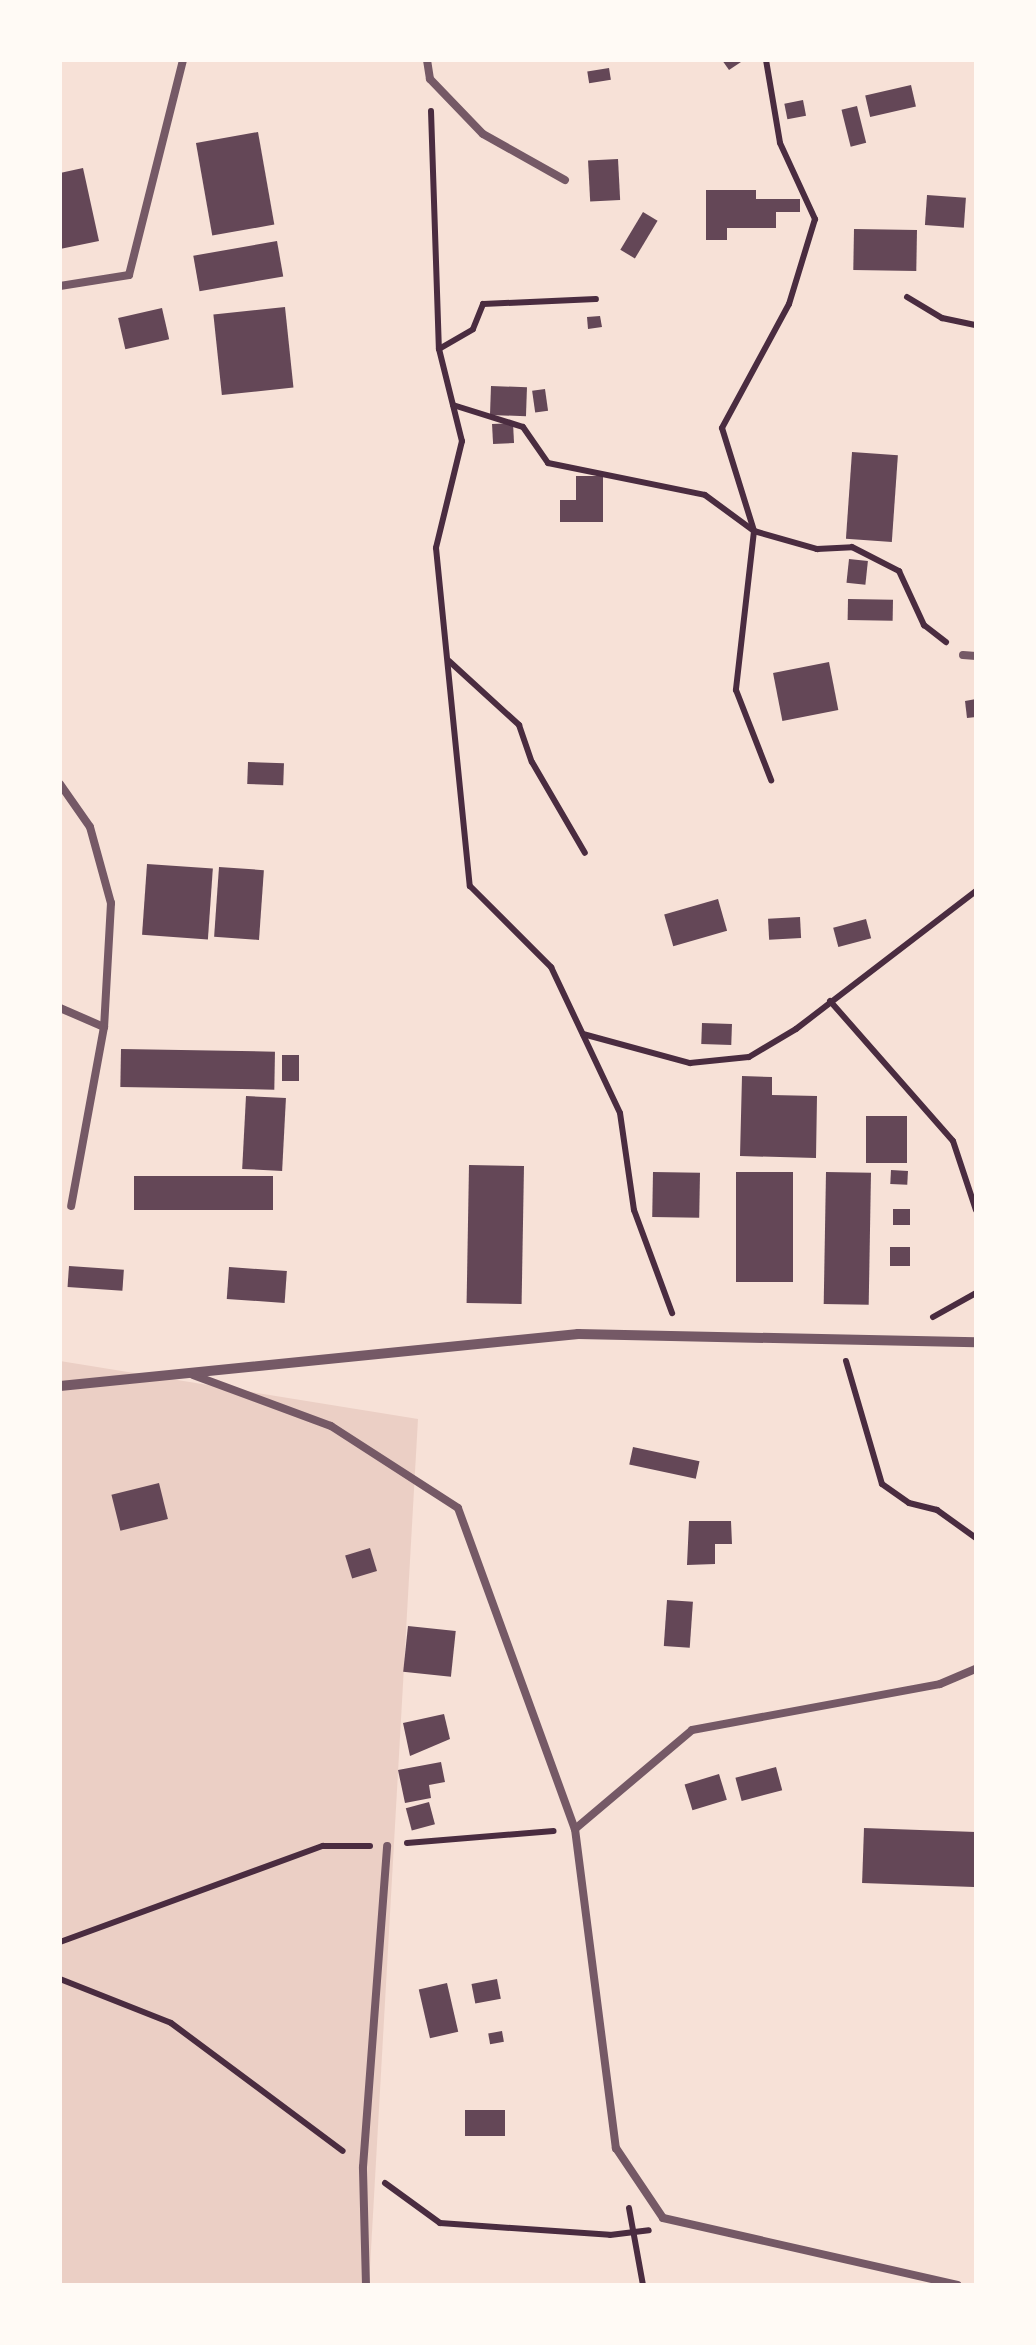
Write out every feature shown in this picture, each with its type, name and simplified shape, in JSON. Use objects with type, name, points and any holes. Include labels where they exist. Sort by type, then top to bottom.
[{"type":"street","points":[[60,1386],[578,1334],[974,1343]]},
{"type":"lane","points":[[60,286],[129,275],[183,60]]},
{"type":"lane","points":[[428,60],[430,79],[482,134],[565,180]]},
{"type":"lane","points":[[963,655],[976,656]]},
{"type":"lane","points":[[60,784],[90,827],[110,903],[104,1027],[71,1206]]},
{"type":"lane","points":[[60,1008],[104,1027]]},
{"type":"lane","points":[[189,1373],[331,1426],[458,1508],[575,1829],[616,2148],[663,2218],[957,2285]]},
{"type":"lane","points":[[575,1829],[692,1730],[940,1684],[976,1670]]},
{"type":"lane","points":[[366,2285],[364,2166],[386,1846]]},
{"type":"path","points":[[766,60],[780,143],[816,220],[789,304],[722,428],[754,531],[736,690],[771,780]]},
{"type":"path","points":[[430,79],[439,349],[462,440],[436,548],[470,886],[551,967],[620,1112],[634,1210],[681,1336]]},
{"type":"path","points":[[907,297],[942,318],[976,325]]},
{"type":"path","points":[[439,349],[473,329],[483,304],[596,299]]},
{"type":"path","points":[[453,405],[523,426],[548,464],[705,494],[754,531],[817,550],[852,547],[898,570],[924,625],[963,655]]},
{"type":"path","points":[[448,659],[519,726],[532,762],[584,852]]},
{"type":"path","points":[[582,1034],[690,1063],[749,1057],[976,891]]},
{"type":"path","points":[[830,1001],[953,1141],[976,1210]]},
{"type":"path","points":[[840,1339],[882,1484],[909,1503],[937,1510],[976,1538]]},
{"type":"path","points":[[60,1942],[323,1846],[386,1846],[575,1829]]},
{"type":"path","points":[[626,2198],[643,2285]]},
{"type":"shaded area","points":[[60,1361],[418,1419],[369,2285],[60,2285]]},
{"type":"building","points":[[722,60],[744,60],[729,70]]},
{"type":"building","points":[[609,68],[611,80],[589,83],[587,71]]},
{"type":"building","points":[[911,85],[916,106],[870,117],[865,96]]},
{"type":"building","points":[[803,100],[806,116],[787,119],[784,104]]},
{"type":"building","points":[[857,106],[866,143],[851,147],[841,110]]},
{"type":"building","points":[[258,132],[274,225],[212,236],[196,143]]},
{"type":"building","points":[[618,159],[620,200],[590,202],[588,161]]},
{"type":"building","points":[[83,168],[99,241],[60,249],[60,173]]},
{"type":"building","points":[[706,190],[756,190],[756,199],[800,199],[800,212],[776,212],[776,228],[727,228],[727,240],[706,240]]},
{"type":"building","points":[[927,195],[966,198],[964,228],[925,225]]},
{"type":"building","points":[[643,212],[658,221],[635,258],[620,250]]},
{"type":"building","points":[[854,229],[917,230],[916,271],[853,270]]},
{"type":"building","points":[[277,241],[283,276],[200,291],[193,256]]},
{"type":"building","points":[[285,307],[293,388],[222,395],[213,315]]},
{"type":"building","points":[[162,308],[169,339],[125,349],[118,318]]},
{"type":"building","points":[[600,316],[602,327],[588,329],[587,317]]},
{"type":"building","points":[[491,386],[527,387],[526,416],[490,415]]},
{"type":"building","points":[[545,389],[548,411],[535,413],[532,391]]},
{"type":"building","points":[[513,423],[514,443],[493,444],[492,424]]},
{"type":"building","points":[[852,452],[898,455],[892,542],[846,539]]},
{"type":"building","points":[[576,476],[603,476],[603,522],[560,522],[560,500],[576,500]]},
{"type":"building","points":[[849,559],[868,561],[865,585],[846,583]]},
{"type":"building","points":[[848,599],[893,600],[893,621],[848,620]]},
{"type":"building","points":[[829,662],[838,710],[782,721],[773,673]]},
{"type":"building","points":[[976,699],[976,717],[967,718],[965,701]]},
{"type":"building","points":[[248,762],[284,763],[283,785],[247,784]]},
{"type":"building","points":[[147,864],[213,869],[208,939],[142,935]]},
{"type":"building","points":[[219,867],[264,870],[259,940],[214,937]]},
{"type":"building","points":[[718,899],[727,931],[673,946],[664,914]]},
{"type":"building","points":[[800,917],[801,938],[769,940],[768,919]]},
{"type":"building","points":[[866,919],[871,938],[838,947],[833,928]]},
{"type":"building","points":[[702,1023],[732,1024],[731,1045],[701,1044]]},
{"type":"building","points":[[121,1049],[275,1052],[274,1090],[120,1087]]},
{"type":"building","points":[[282,1055],[299,1055],[299,1081],[282,1081]]},
{"type":"building","points":[[742,1076],[772,1077],[772,1095],[817,1096],[816,1158],[740,1156]]},
{"type":"building","points":[[246,1096],[286,1098],[282,1171],[242,1169]]},
{"type":"building","points":[[866,1116],[907,1116],[907,1163],[866,1163]]},
{"type":"building","points":[[469,1165],[524,1166],[522,1304],[467,1303]]},
{"type":"building","points":[[891,1170],[908,1171],[907,1185],[890,1184]]},
{"type":"building","points":[[653,1172],[700,1173],[699,1218],[652,1217]]},
{"type":"building","points":[[736,1172],[793,1172],[793,1282],[736,1282]]},
{"type":"building","points":[[826,1172],[871,1173],[869,1305],[824,1304]]},
{"type":"building","points":[[134,1176],[273,1176],[273,1210],[134,1210]]},
{"type":"building","points":[[893,1209],[910,1209],[910,1225],[893,1225]]},
{"type":"building","points":[[890,1247],[910,1247],[910,1266],[890,1266]]},
{"type":"building","points":[[69,1266],[124,1270],[122,1291],[68,1287]]},
{"type":"building","points":[[229,1267],[287,1271],[285,1303],[227,1299]]},
{"type":"building","points":[[633,1447],[700,1461],[696,1479],[629,1465]]},
{"type":"building","points":[[159,1483],[168,1519],[120,1531],[111,1495]]},
{"type":"building","points":[[689,1521],[731,1521],[732,1544],[715,1544],[715,1564],[687,1565]]},
{"type":"building","points":[[370,1548],[377,1571],[352,1579],[345,1556]]},
{"type":"building","points":[[667,1600],[693,1602],[690,1648],[664,1646]]},
{"type":"building","points":[[408,1626],[456,1631],[451,1677],[403,1672]]},
{"type":"building","points":[[444,1714],[450,1739],[410,1756],[403,1723]]},
{"type":"building","points":[[441,1762],[445,1782],[429,1785],[431,1798],[405,1803],[398,1770]]},
{"type":"building","points":[[776,1767],[782,1790],[742,1801],[735,1778]]},
{"type":"building","points":[[719,1774],[727,1800],[692,1810],[685,1785]]},
{"type":"building","points":[[429,1802],[435,1824],[412,1830],[406,1808]]},
{"type":"building","points":[[864,1828],[976,1832],[974,1887],[862,1883]]},
{"type":"building","points":[[497,1979],[501,1999],[475,2004],[471,1984]]},
{"type":"building","points":[[447,1983],[458,2032],[430,2038],[419,1990]]},
{"type":"building","points":[[502,2031],[504,2042],[490,2044],[488,2033]]},
{"type":"building","points":[[465,2110],[505,2110],[505,2136],[465,2136]]}]
